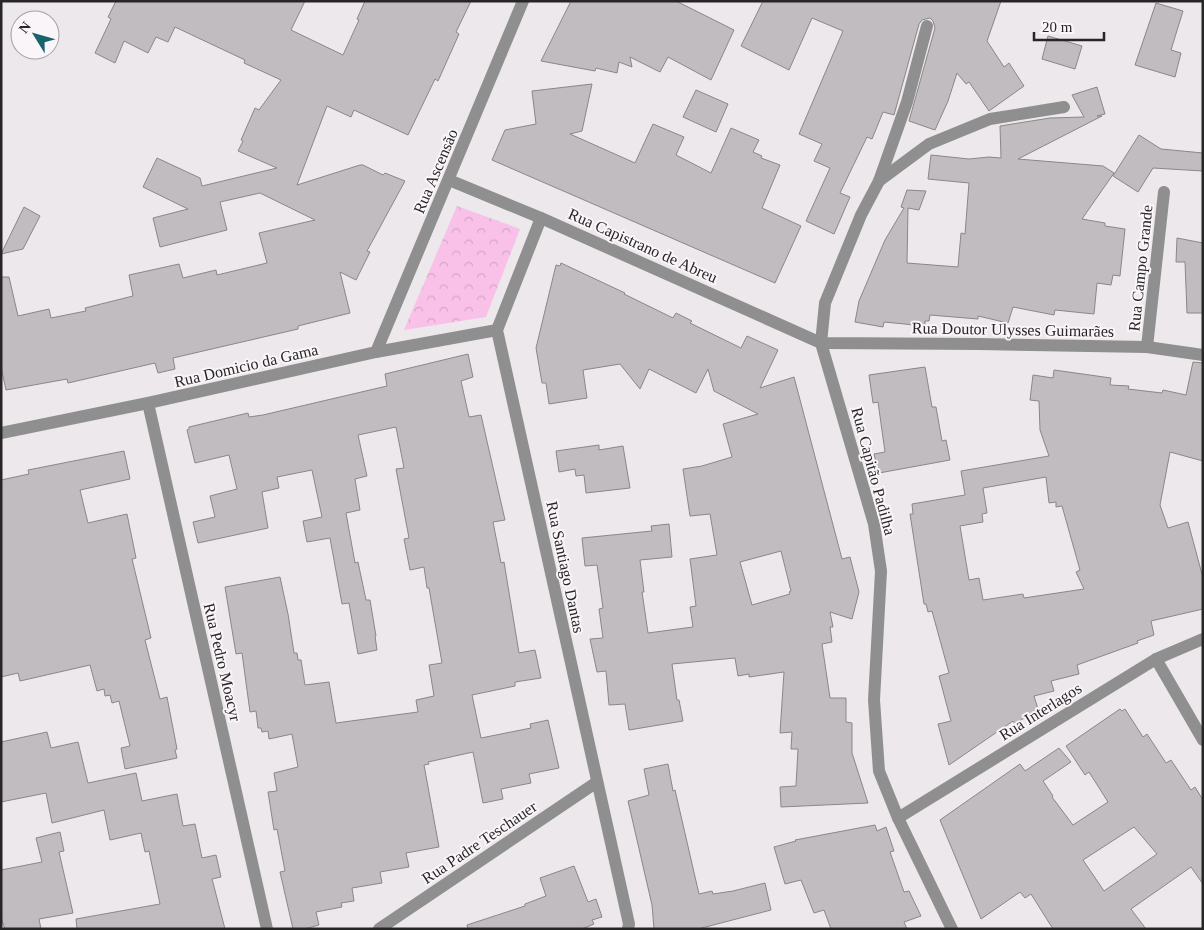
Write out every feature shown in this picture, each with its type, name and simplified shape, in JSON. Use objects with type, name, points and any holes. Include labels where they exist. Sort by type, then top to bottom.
[{"type":"street","name":"Rua Ascensão","points":[[376,352],[523,1]]},
{"type":"street","name":"Rua Capitão Padilha","points":[[927,26],[907,102],[879,181],[861,215],[825,303],[821,343],[874,524],[881,571],[874,700],[879,772],[898,818],[952,929]]},
{"type":"street","points":[[879,181],[929,144],[990,119],[1064,107]]},
{"type":"street","name":"Rua Capistrano de Abreu","points":[[449,180],[541,218],[821,343]]},
{"type":"street","name":"Rua Campo Grande","points":[[1147,347],[1164,192]]},
{"type":"street","points":[[497,330],[541,218]]},
{"type":"street","name":"Rua Domicio da Gama","points":[[1,433],[148,403],[376,352],[497,330]]},
{"type":"street","name":"Rua Santiago Dantas","points":[[497,330],[629,924],[628,929]]},
{"type":"street","name":"Rua Doutor Ulysses Guimarães","points":[[821,343],[1147,347],[1203,355]]},
{"type":"street","name":"Rua Pedro Moacyr","points":[[148,403],[267,929]]},
{"type":"street","name":"Rua Interlagos","points":[[898,818],[1156,659],[1203,638]]},
{"type":"street","points":[[1156,659],[1203,740]]},
{"type":"street","name":"Rua Padre Teschauer","points":[[379,929],[597,782]]},
{"type":"green space","points":[[457,206],[520,229],[486,317],[404,330]]},
{"type":"building","points":[[116,1],[305,1],[291,30],[343,55],[359,20],[357,19],[365,1],[471,1],[456,32],[459,34],[438,81],[435,79],[408,135],[354,110],[351,117],[327,106],[297,185],[360,165],[383,175],[385,173],[405,181],[367,251],[370,252],[356,280],[340,272],[350,313],[298,326],[298,329],[173,358],[175,369],[158,373],[155,363],[68,383],[67,379],[6,390],[1,367],[1,277],[9,277],[18,316],[49,309],[51,318],[86,311],[85,308],[133,296],[129,275],[179,264],[183,278],[216,270],[217,275],[267,263],[259,233],[315,220],[260,193],[220,202],[227,230],[160,247],[153,218],[188,209],[143,187],[157,158],[200,178],[202,186],[277,168],[238,151],[255,108],[259,110],[281,80],[244,63],[245,60],[175,27],[168,42],[156,37],[148,53],[124,41],[115,63],[95,53],[111,19],[108,17]]},
{"type":"building","points":[[571,1],[676,1],[734,30],[711,80],[668,57],[660,72],[630,57],[632,67],[619,62],[617,73],[596,68],[595,71],[541,61]]},
{"type":"building","points":[[763,1],[1001,1],[987,41],[1004,67],[1009,63],[1024,86],[989,111],[969,82],[966,84],[957,73],[948,101],[935,130],[909,121],[935,28],[930,18],[922,20],[919,24],[894,115],[883,112],[872,139],[867,137],[840,193],[850,197],[834,234],[806,221],[830,168],[814,161],[822,144],[799,134],[843,31],[812,18],[789,70],[741,46]]},
{"type":"building","points":[[1156,3],[1183,11],[1171,50],[1181,53],[1175,77],[1135,65]]},
{"type":"building","points":[[1048,36],[1082,46],[1075,69],[1042,59]]},
{"type":"building","points":[[592,84],[582,131],[570,134],[635,163],[653,124],[684,137],[676,155],[711,173],[731,128],[759,140],[753,152],[762,156],[761,158],[780,165],[762,208],[801,226],[775,283],[492,160],[505,130],[536,124],[532,91]]},
{"type":"building","points":[[1097,87],[1105,114],[1097,116],[1102,116],[1018,159],[1103,166],[1114,173],[1082,219],[1105,223],[1105,226],[1125,229],[1120,276],[1113,275],[1111,285],[1097,283],[1094,314],[1055,310],[1054,315],[1013,307],[1008,323],[978,316],[978,319],[930,315],[929,321],[925,321],[925,326],[884,322],[883,327],[855,322],[859,301],[885,240],[904,208],[901,207],[907,190],[926,191],[919,210],[908,208],[907,263],[958,267],[961,233],[965,234],[969,183],[928,179],[931,155],[969,159],[1001,158],[1000,126],[1050,118],[1084,117],[1072,95]]},
{"type":"building","points":[[696,90],[728,104],[716,132],[683,117]]},
{"type":"building","points":[[1139,135],[1161,149],[1203,153],[1203,171],[1153,168],[1138,192],[1113,176]]},
{"type":"building","points":[[24,207],[40,216],[23,249],[1,254]]},
{"type":"building","points":[[1177,238],[1203,243],[1203,313],[1187,313],[1185,262],[1176,262]]},
{"type":"building","points":[[561,263],[673,318],[676,313],[692,321],[690,323],[741,348],[747,336],[778,350],[760,388],[794,377],[842,559],[850,557],[859,592],[852,619],[830,612],[833,627],[830,627],[832,642],[822,644],[830,698],[846,698],[846,722],[852,723],[852,753],[868,803],[781,807],[780,787],[796,786],[798,749],[791,749],[792,732],[780,733],[784,672],[749,677],[749,674],[738,676],[735,658],[672,664],[677,700],[679,700],[683,721],[629,730],[625,704],[609,705],[606,671],[597,672],[590,639],[603,638],[599,609],[603,608],[597,565],[585,566],[582,538],[652,531],[651,526],[669,524],[672,557],[640,560],[648,633],[693,627],[690,607],[696,606],[690,559],[717,555],[710,514],[690,516],[683,469],[702,466],[732,457],[723,424],[758,414],[714,391],[708,369],[696,393],[649,369],[640,389],[620,364],[583,370],[587,398],[549,404],[546,383],[542,383],[536,348],[556,265],[560,266]],"holes":[[[781,551],[791,591],[789,592],[790,594],[752,605],[740,562]]]},
{"type":"building","points":[[468,354],[473,377],[461,381],[469,417],[481,415],[505,520],[493,522],[501,563],[504,562],[519,653],[535,650],[541,678],[515,682],[515,686],[472,695],[481,738],[531,728],[530,724],[548,720],[559,768],[529,774],[531,783],[501,789],[503,799],[483,803],[473,752],[428,762],[429,764],[424,765],[439,847],[406,853],[409,867],[380,872],[382,883],[352,888],[354,901],[341,903],[342,907],[316,912],[319,925],[304,929],[293,929],[280,872],[285,871],[277,829],[274,830],[268,792],[277,791],[274,773],[298,767],[292,734],[269,739],[268,731],[262,732],[261,728],[258,728],[256,711],[250,712],[242,653],[236,654],[225,587],[280,577],[294,653],[297,653],[298,660],[301,660],[305,685],[329,682],[336,723],[418,712],[416,700],[434,696],[429,665],[442,663],[424,567],[410,570],[404,539],[409,538],[396,469],[404,468],[396,427],[358,435],[367,476],[355,479],[360,510],[346,513],[355,563],[358,562],[366,600],[370,600],[377,650],[358,654],[349,603],[342,604],[330,538],[307,542],[303,521],[322,517],[312,470],[277,477],[279,488],[262,492],[268,528],[198,543],[193,522],[215,517],[210,496],[237,489],[229,455],[195,463],[187,430],[189,427],[248,413],[249,417],[263,415],[387,386],[385,374]]},
{"type":"building","points":[[1193,362],[1203,363],[1203,461],[1170,452],[1160,505],[1168,528],[1188,522],[1203,578],[1203,609],[1151,621],[1154,635],[1137,641],[1138,643],[1077,665],[1079,674],[1051,681],[1054,691],[1034,696],[1038,709],[1015,724],[1013,721],[949,765],[938,724],[951,721],[939,676],[949,673],[932,611],[928,612],[926,604],[924,604],[910,514],[913,514],[912,504],[965,495],[961,471],[1049,456],[1040,430],[1039,401],[1030,400],[1033,375],[1053,378],[1054,370],[1111,378],[1110,385],[1129,386],[1128,389],[1162,393],[1163,390],[1186,395]],"holes":[[[1046,477],[1049,503],[1056,502],[1056,507],[1062,506],[1080,570],[1076,572],[1084,589],[1024,598],[1023,594],[983,600],[979,578],[969,580],[960,526],[983,522],[982,514],[987,513],[983,488]]]},
{"type":"building","points":[[925,367],[932,407],[936,407],[942,441],[946,440],[950,460],[879,473],[874,454],[885,452],[878,402],[873,403],[869,375]]},
{"type":"building","points":[[599,445],[599,450],[623,446],[630,488],[586,493],[584,475],[576,476],[575,469],[559,472],[556,451]]},
{"type":"building","points":[[124,451],[130,479],[80,490],[88,523],[127,514],[136,558],[132,559],[151,638],[145,640],[160,699],[167,697],[177,749],[175,750],[177,758],[125,769],[121,748],[130,746],[119,701],[112,703],[110,695],[105,696],[104,689],[97,691],[90,665],[20,681],[18,673],[1,677],[1,480],[29,474],[28,470]]},
{"type":"building","points":[[1120,709],[1122,711],[1125,709],[1143,737],[1147,734],[1166,763],[1171,760],[1191,790],[1195,787],[1203,800],[1203,884],[1191,867],[1131,909],[1146,929],[1053,929],[1031,894],[1025,898],[1020,892],[981,919],[940,820],[1020,764],[1025,771],[1059,748],[1071,762],[1043,781],[1052,797],[1073,825],[1108,802],[1089,772],[1085,775],[1066,746]],"holes":[[[1134,827],[1157,854],[1104,891],[1083,860]]]},
{"type":"building","points":[[47,732],[51,748],[78,742],[88,783],[136,773],[142,801],[177,794],[183,826],[195,824],[202,858],[216,855],[221,877],[212,879],[225,929],[77,929],[76,919],[160,904],[149,851],[145,852],[141,833],[110,840],[104,810],[52,823],[46,793],[1,802],[1,742]]},
{"type":"building","points":[[668,764],[699,894],[712,891],[713,894],[733,891],[765,883],[771,910],[698,929],[654,929],[652,905],[628,801],[649,795],[644,769]]},
{"type":"building","points":[[875,825],[877,831],[886,827],[894,851],[890,852],[904,892],[909,891],[921,916],[904,922],[907,929],[831,929],[824,910],[814,913],[801,880],[785,884],[774,847],[795,840]]},
{"type":"building","points":[[60,832],[64,851],[59,852],[73,913],[39,919],[41,929],[5,929],[1,918],[1,870],[42,862],[36,838]]},
{"type":"building","points":[[574,866],[588,902],[596,899],[602,917],[592,920],[594,924],[582,929],[468,929],[467,925],[525,906],[525,904],[546,896],[540,878]]}]
